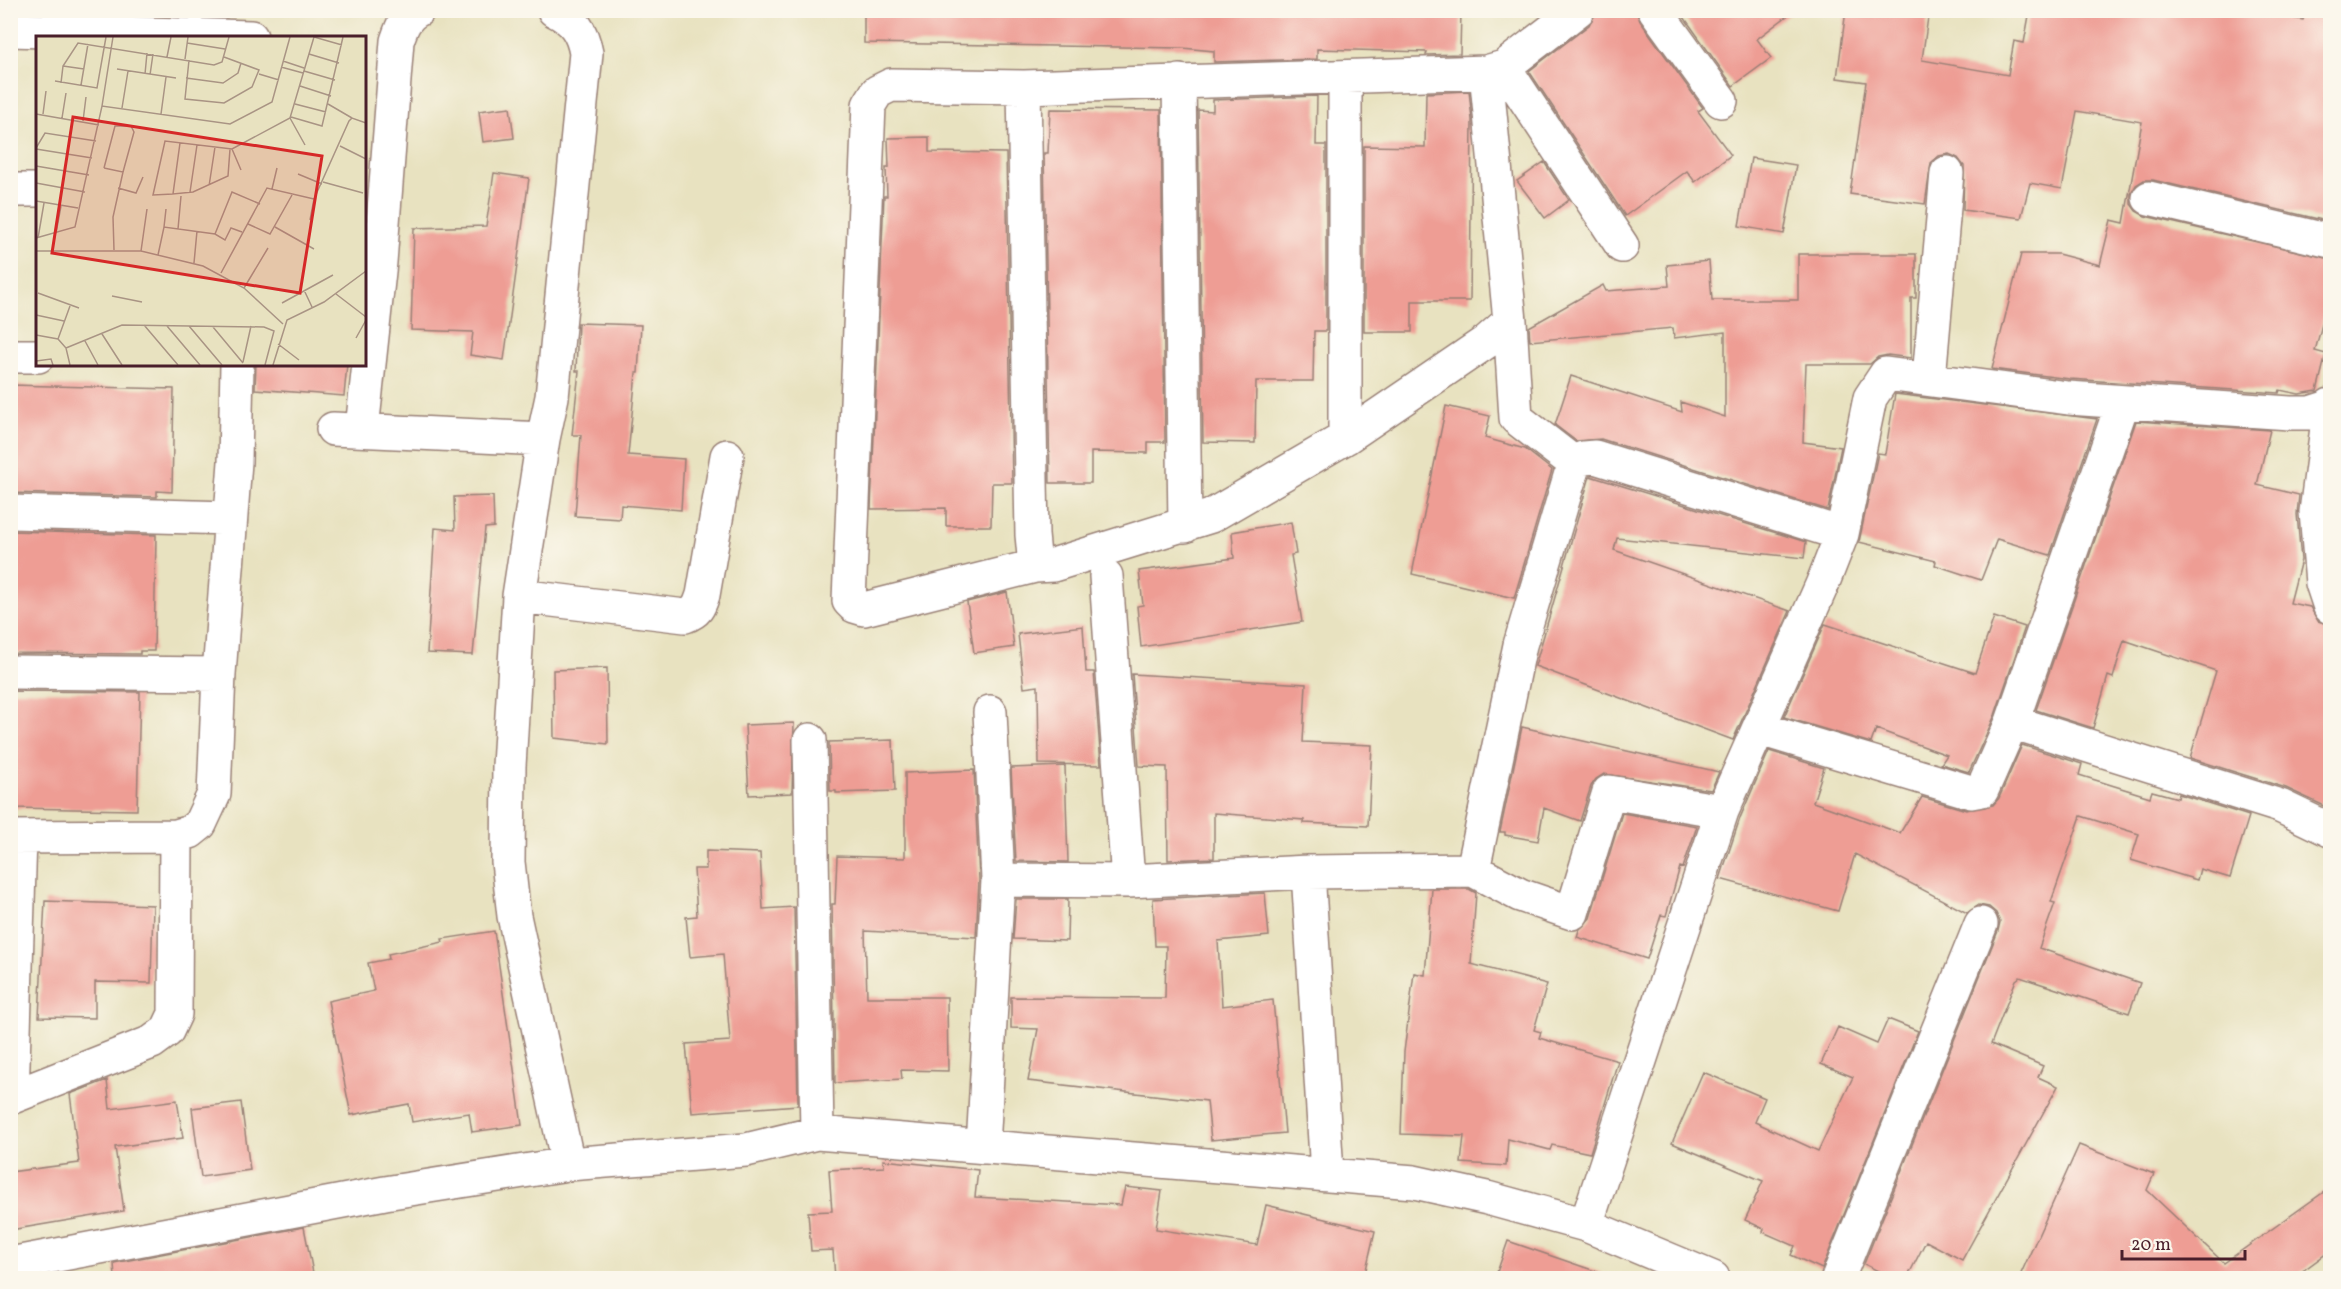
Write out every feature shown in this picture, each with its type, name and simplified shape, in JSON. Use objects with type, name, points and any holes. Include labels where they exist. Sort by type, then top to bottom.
[{"type":"street","points":[[251,10],[251,36]]},
{"type":"street","points":[[366,332],[380,261],[397,41],[402,26],[411,13],[418,10]]},
{"type":"street","points":[[554,10],[568,17],[583,34],[586,53],[552,397],[543,439],[519,596],[509,766],[508,862],[514,916],[568,1164]]},
{"type":"street","points":[[1510,321],[1485,342],[1345,438],[1211,516],[1185,526],[1053,565],[1035,566],[864,609],[854,606],[849,601],[869,105],[878,92],[891,85],[1024,87],[1345,77],[1495,69],[1578,10]]},
{"type":"street","points":[[1655,10],[1721,101]]},
{"type":"street","points":[[10,30],[94,21],[241,36]]},
{"type":"street","points":[[1495,69],[1622,246]]},
{"type":"street","points":[[1495,69],[1516,418],[1574,463]]},
{"type":"street","points":[[1345,77],[1345,438]]},
{"type":"street","points":[[1179,81],[1185,526]]},
{"type":"street","points":[[1024,87],[1031,523],[1035,566]]},
{"type":"street","points":[[1929,378],[1947,173]]},
{"type":"street","points":[[10,190],[36,190]]},
{"type":"street","points":[[2149,198],[2331,241]]},
{"type":"street","points":[[10,356],[36,356]]},
{"type":"street","points":[[176,836],[175,1014],[167,1031],[152,1042],[11,1097],[15,837],[176,836],[200,824],[214,794],[219,674],[235,462],[237,366]]},
{"type":"street","points":[[359,366],[347,429],[543,439]]},
{"type":"street","points":[[1586,1225],[1722,811],[1760,729],[1842,534],[1870,398],[1886,374],[2068,398],[2310,413],[2329,419],[2316,512],[2322,583],[2331,607]]},
{"type":"street","points":[[1760,729],[1974,793],[1982,790],[2012,723],[2123,402]]},
{"type":"street","points":[[519,596],[684,616],[692,614],[698,609],[703,595],[727,456]]},
{"type":"street","points":[[1473,870],[1520,645],[1574,463],[1583,458],[1595,457],[1842,534]]},
{"type":"street","points":[[10,512],[230,518]]},
{"type":"street","points":[[1106,576],[1128,881]]},
{"type":"street","points":[[10,672],[219,674]]},
{"type":"street","points":[[983,1147],[998,880],[990,712]]},
{"type":"street","points":[[2012,723],[2280,806],[2331,830]]},
{"type":"street","points":[[810,740],[817,1133]]},
{"type":"street","points":[[998,880],[1128,881],[1308,872],[1473,870],[1520,895],[1572,913],[1609,792],[1722,811]]},
{"type":"street","points":[[1308,872],[1328,1173]]},
{"type":"street","points":[[1838,1278],[1981,924]]},
{"type":"street","points":[[10,1264],[385,1193],[568,1164],[746,1150],[817,1133],[1187,1165],[1328,1173],[1414,1182],[1487,1198],[1586,1225],[1713,1278]]},
{"type":"building","points":[[864,10],[1461,10],[1460,54],[1426,55],[1427,52],[1317,49],[1317,59],[1214,62],[1214,51],[1182,48],[864,43]]},
{"type":"building","points":[[1596,10],[1636,10],[1640,21],[1703,108],[1698,111],[1731,155],[1695,182],[1687,171],[1625,216],[1529,71],[1589,25]]},
{"type":"building","points":[[1679,10],[1795,10],[1757,39],[1771,58],[1733,86]]},
{"type":"building","points":[[1846,10],[1929,10],[1922,60],[2008,75],[2014,41],[2024,43],[2030,10],[2245,10],[2303,20],[2306,10],[2331,10],[2331,222],[2153,180],[2144,180],[2136,185],[2131,194],[2131,204],[2136,211],[2145,216],[2331,259],[2331,290],[2315,351],[2326,354],[2317,391],[2299,394],[2280,390],[2279,393],[2070,379],[1992,369],[2021,254],[2058,254],[2100,265],[2111,220],[2124,223],[2142,122],[2077,111],[2062,189],[2030,183],[2021,218],[1963,210],[1964,166],[1958,158],[1949,154],[1939,156],[1931,163],[1925,204],[1850,194],[1866,82],[1837,78]]},
{"type":"building","points":[[1469,91],[1472,120],[1470,301],[1412,301],[1412,332],[1364,332],[1364,146],[1425,147],[1426,93]]},
{"type":"building","points":[[1317,96],[1316,145],[1326,145],[1326,331],[1314,331],[1313,381],[1256,381],[1255,443],[1203,442],[1198,110],[1213,111],[1213,100]]},
{"type":"building","points":[[510,107],[514,138],[483,142],[479,111]]},
{"type":"building","points":[[1050,109],[1161,110],[1165,442],[1148,442],[1148,453],[1091,452],[1091,483],[1050,483],[1044,153],[1048,153]]},
{"type":"building","points":[[929,137],[929,152],[1006,153],[1012,483],[992,483],[991,526],[946,526],[946,508],[871,509],[884,196],[887,196],[886,168],[889,168],[888,138]]},
{"type":"building","points":[[1751,158],[1796,165],[1784,234],[1739,226]]},
{"type":"building","points":[[1544,162],[1569,200],[1545,218],[1517,181]]},
{"type":"building","points":[[494,173],[529,178],[504,360],[470,355],[473,332],[411,330],[414,228],[486,226]]},
{"type":"building","points":[[1798,254],[1916,254],[1916,298],[1911,298],[1911,358],[1888,355],[1878,357],[1870,364],[1806,364],[1803,442],[1841,447],[1828,510],[1601,439],[1576,441],[1555,425],[1571,376],[1682,412],[1681,402],[1725,417],[1725,332],[1674,338],[1673,328],[1530,341],[1529,327],[1603,285],[1606,291],[1669,286],[1667,265],[1709,261],[1712,300],[1798,300]]},
{"type":"building","points":[[578,323],[641,325],[628,455],[684,459],[681,510],[621,505],[620,519],[575,516],[581,435],[572,435],[579,371],[576,371]]},
{"type":"building","points":[[256,366],[347,366],[344,396],[255,389]]},
{"type":"building","points":[[10,385],[174,389],[172,492],[157,491],[157,497],[10,493]]},
{"type":"building","points":[[1895,394],[2097,419],[2050,555],[1997,539],[1981,580],[1935,565],[1936,561],[1859,542],[1878,453],[1885,454]]},
{"type":"building","points":[[1446,406],[1490,416],[1485,438],[1525,449],[1552,470],[1514,598],[1412,574]]},
{"type":"building","points":[[2136,421],[2270,430],[2257,485],[2299,495],[2297,514],[2301,560],[2290,603],[2310,607],[2318,621],[2331,625],[2331,809],[2286,788],[2190,758],[2216,671],[2124,640],[2113,678],[2108,676],[2093,728],[2036,710]]},
{"type":"building","points":[[1590,476],[1806,542],[1804,558],[1617,538],[1614,550],[1790,611],[1733,740],[1535,666]]},
{"type":"building","points":[[493,496],[494,527],[485,528],[473,655],[427,653],[435,528],[455,530],[454,497]]},
{"type":"building","points":[[1291,522],[1296,554],[1291,555],[1302,622],[1141,647],[1137,606],[1143,605],[1139,571],[1234,558],[1232,532]]},
{"type":"building","points":[[10,531],[156,535],[154,651],[140,651],[140,654],[10,653]]},
{"type":"building","points":[[1007,592],[1014,647],[974,653],[967,602]]},
{"type":"building","points":[[1994,617],[2025,627],[1995,715],[1969,772],[1941,764],[1947,755],[1876,729],[1871,743],[1784,717],[1825,624],[1975,673]]},
{"type":"building","points":[[1083,626],[1086,672],[1094,672],[1101,765],[1039,764],[1038,686],[1024,688],[1018,634]]},
{"type":"building","points":[[607,668],[608,744],[554,738],[553,670]]},
{"type":"building","points":[[1132,674],[1306,684],[1303,742],[1372,745],[1368,826],[1304,823],[1304,820],[1214,813],[1214,858],[1168,860],[1167,767],[1139,766]]},
{"type":"building","points":[[10,691],[140,692],[137,810],[10,808]]},
{"type":"building","points":[[794,723],[792,793],[749,795],[745,725]]},
{"type":"building","points":[[1522,727],[1719,772],[1711,790],[1604,774],[1591,786],[1580,821],[1544,808],[1538,841],[1505,835],[1505,832],[1500,832]]},
{"type":"building","points":[[893,740],[895,791],[836,793],[836,791],[830,791],[829,742]]},
{"type":"building","points":[[2022,745],[2082,764],[2079,775],[2150,797],[2152,791],[2178,798],[2179,794],[2249,816],[2230,878],[2200,869],[2197,880],[2131,860],[2139,834],[2081,816],[2051,902],[2055,903],[2039,948],[2140,983],[2129,1013],[2020,977],[2016,980],[1991,1044],[2043,1066],[2038,1077],[2058,1086],[1962,1260],[1926,1241],[1907,1278],[1892,1278],[1864,1264],[2000,922],[1996,913],[1989,907],[1979,905],[1967,913],[1855,854],[1838,911],[1720,879],[1740,818],[1769,751],[1824,768],[1813,802],[1900,833],[1922,797],[1966,810],[1993,805],[1999,798]]},
{"type":"building","points":[[1065,766],[1068,862],[1016,861],[1011,768]]},
{"type":"building","points":[[974,770],[979,880],[976,937],[865,931],[867,997],[947,997],[948,1071],[901,1070],[902,1079],[835,1083],[832,904],[835,904],[837,856],[905,858],[905,773]]},
{"type":"building","points":[[1622,813],[1697,826],[1683,868],[1680,867],[1666,916],[1661,915],[1647,959],[1577,937],[1579,930],[1590,918]]},
{"type":"building","points":[[706,851],[760,853],[763,909],[794,907],[798,1105],[692,1113],[686,1044],[730,1041],[723,954],[690,957],[686,917],[697,916],[694,869],[706,869]]},
{"type":"building","points":[[1432,889],[1469,889],[1476,893],[1471,964],[1547,984],[1534,1030],[1541,1032],[1539,1038],[1618,1061],[1590,1153],[1552,1145],[1550,1150],[1508,1139],[1506,1166],[1461,1163],[1464,1136],[1401,1134],[1404,1052],[1414,973],[1425,975]]},
{"type":"building","points":[[1265,893],[1269,936],[1218,941],[1222,1006],[1273,1000],[1285,1133],[1211,1140],[1207,1101],[1028,1081],[1038,1029],[1011,1028],[1011,997],[1165,998],[1166,946],[1155,946],[1153,899]]},
{"type":"building","points":[[1016,899],[1068,899],[1067,941],[1013,939]]},
{"type":"building","points":[[45,901],[153,905],[151,983],[95,982],[95,1018],[39,1017]]},
{"type":"building","points":[[494,931],[522,1125],[472,1132],[469,1113],[412,1122],[409,1104],[351,1115],[328,1001],[374,991],[368,963],[389,959],[388,954],[443,942],[442,939]]},
{"type":"building","points":[[1888,1019],[1918,1031],[1822,1269],[1791,1255],[1795,1246],[1763,1232],[1764,1229],[1745,1220],[1763,1181],[1672,1143],[1703,1072],[1765,1098],[1755,1122],[1818,1151],[1853,1077],[1821,1064],[1838,1027],[1877,1044]]},
{"type":"building","points":[[107,1080],[110,1109],[177,1100],[183,1138],[115,1147],[124,1211],[10,1230],[10,1172],[79,1163],[70,1094]]},
{"type":"building","points":[[241,1102],[250,1170],[201,1177],[192,1108]]},
{"type":"building","points":[[2079,1145],[2154,1174],[2147,1190],[2224,1263],[2331,1187],[2331,1250],[2293,1278],[2019,1278]]},
{"type":"building","points":[[883,1160],[978,1170],[975,1197],[1121,1205],[1125,1187],[1162,1191],[1156,1229],[1257,1245],[1266,1205],[1375,1231],[1364,1278],[835,1278],[833,1250],[811,1251],[808,1212],[832,1211],[829,1170],[884,1167]]},
{"type":"building","points":[[304,1227],[314,1278],[115,1278],[114,1263]]},
{"type":"building","points":[[1508,1241],[1601,1273],[1600,1278],[1495,1278]]}]
